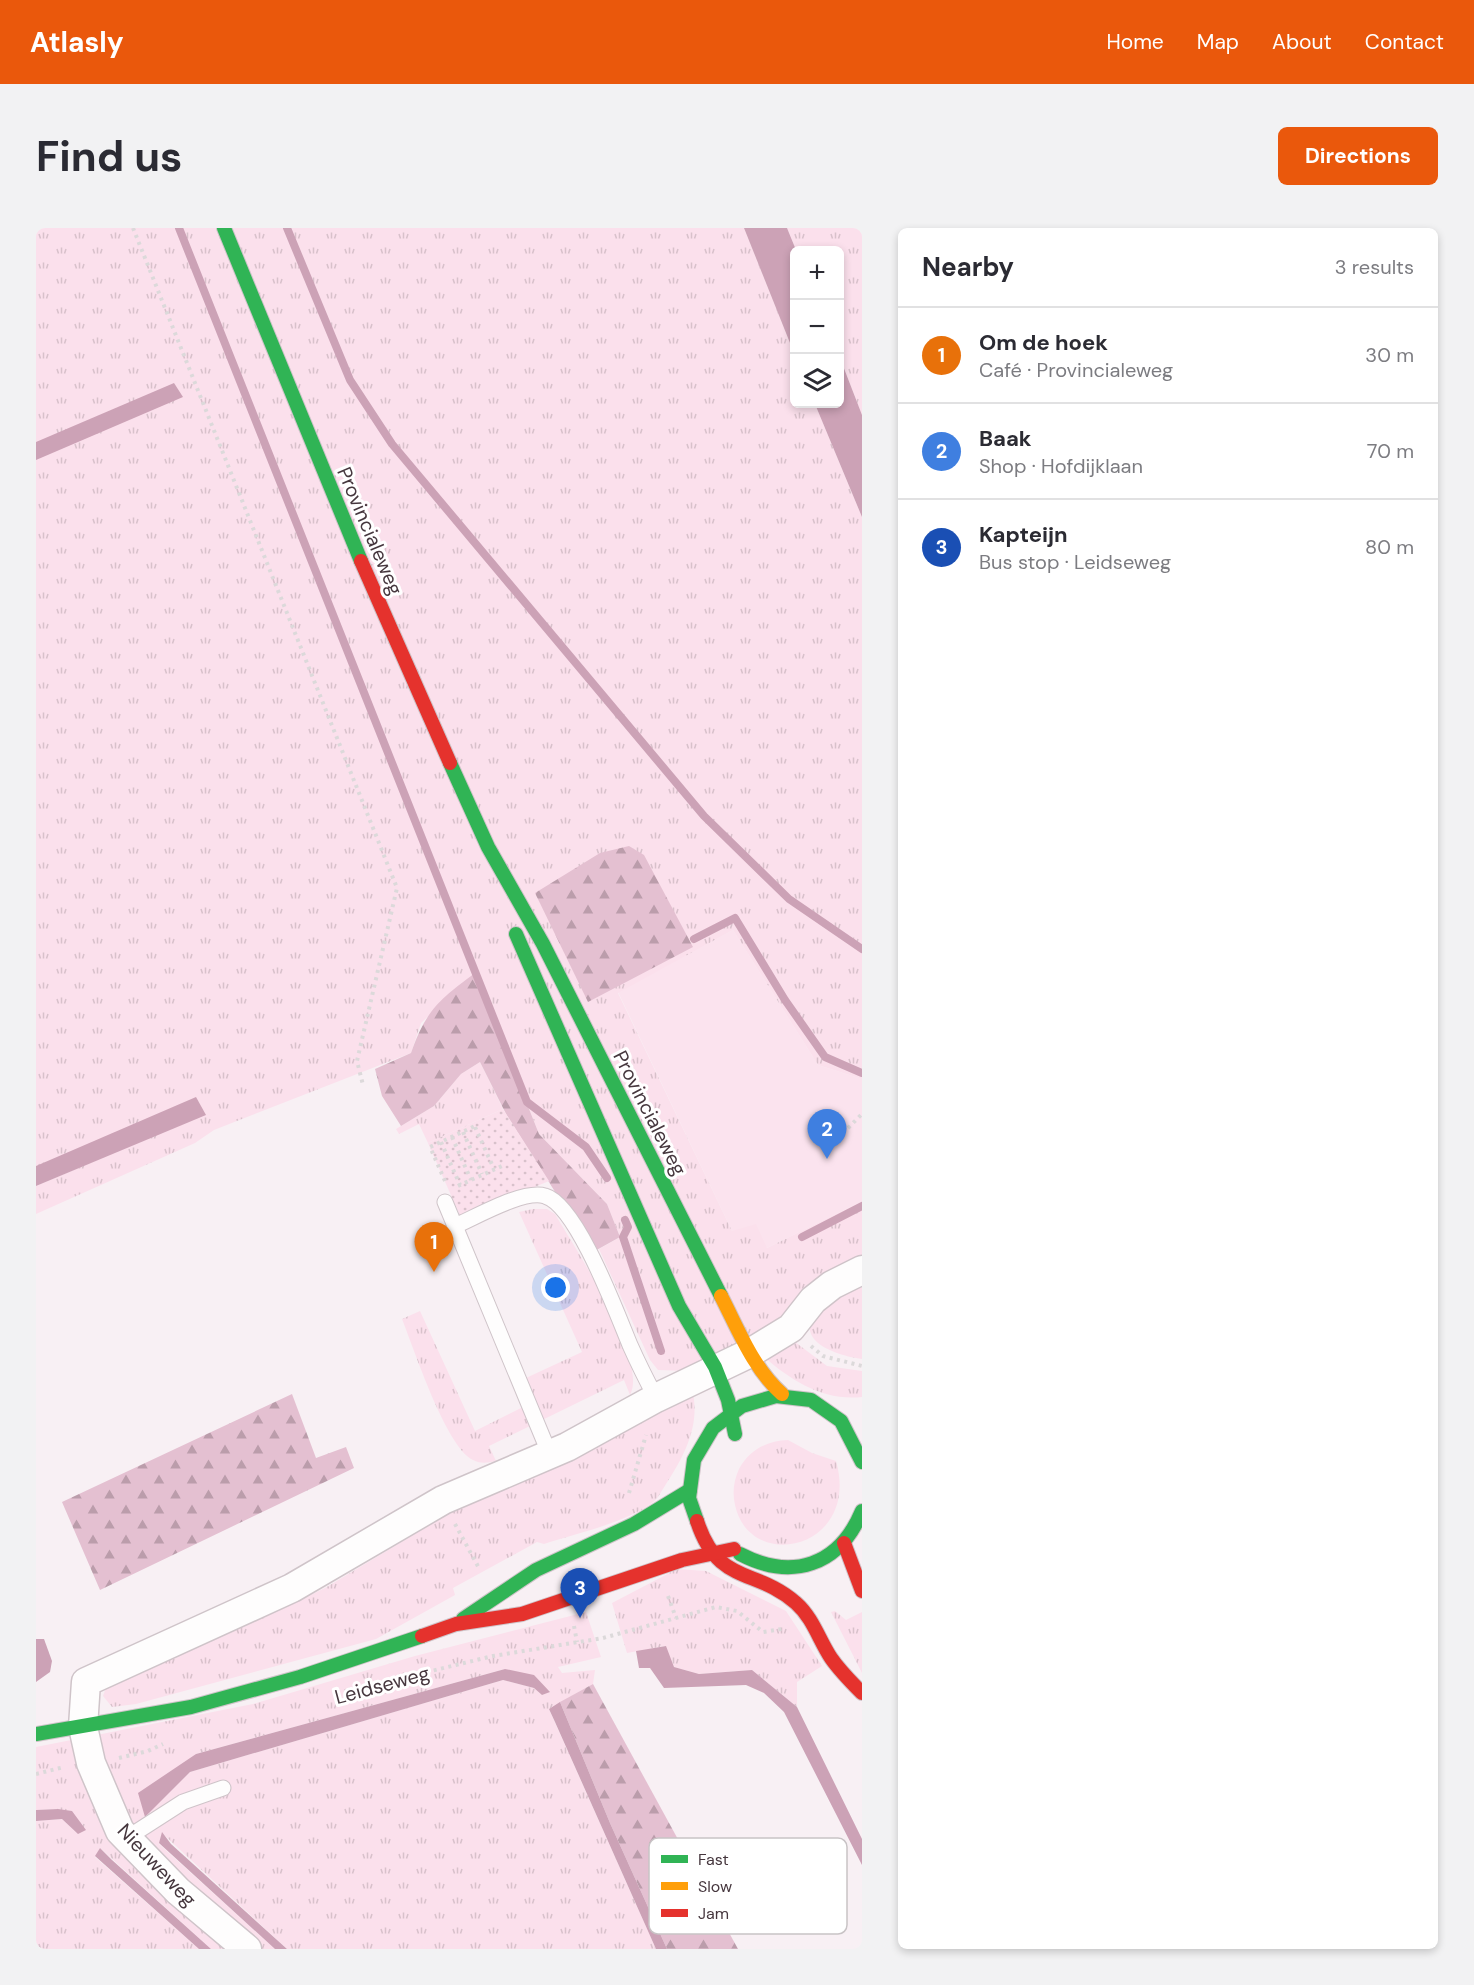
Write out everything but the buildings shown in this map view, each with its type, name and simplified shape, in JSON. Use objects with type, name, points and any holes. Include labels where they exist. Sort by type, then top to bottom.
[{"type":"main road","name":"Provincialeweg","points":[[224,228],[366,573],[488,847],[543,944],[750,1353],[768,1381],[782,1394]]},
{"type":"main road","name":"Provincialeweg","points":[[488,847],[523,955],[636,1204],[679,1306],[694,1326],[703,1378],[732,1411],[731,1437],[747,1425]]},
{"type":"main road","name":"Provincialeweg","points":[[679,1306],[681,1332],[688,1350]]},
{"type":"main road","points":[[862,1462],[856,1430],[813,1400],[782,1394],[752,1401],[714,1420],[697,1451],[690,1474],[690,1490],[697,1527],[718,1562],[736,1575],[786,1595],[808,1616],[862,1692]]},
{"type":"main road","points":[[839,1418],[855,1413]]},
{"type":"main road","points":[[827,1430],[856,1430]]},
{"type":"main road","name":"Leidseweg","points":[[456,1624],[534,1571],[633,1526],[667,1508],[690,1490]]},
{"type":"main road","points":[[720,1534],[734,1549],[760,1565],[791,1568],[820,1561],[844,1543],[862,1511]]},
{"type":"main road","points":[[844,1543],[862,1591]]},
{"type":"main road","name":"Leidseweg","points":[[36,1734],[191,1707],[289,1680],[456,1624],[522,1614],[651,1571],[734,1549]]},
{"type":"main road","points":[[791,1568],[802,1582]]},
{"type":"main road","points":[[821,1610],[838,1656]]},
{"type":"street","points":[[83,1727],[86,1682],[292,1588],[443,1500],[550,1455],[656,1398],[703,1378],[791,1328],[813,1300],[832,1285],[862,1270]]},
{"type":"street","name":"Nieuweweg","points":[[83,1727],[91,1763],[120,1831],[178,1891],[247,1949]]},
{"type":"lane","points":[[455,1226],[527,1195],[546,1196],[563,1208],[603,1279],[630,1347],[656,1398]]},
{"type":"lane","points":[[445,1202],[550,1455]]},
{"type":"lane","points":[[127,1838],[183,1802],[223,1788]]},
{"type":"path","points":[[133,228],[397,888],[357,1061],[363,1085]]},
{"type":"path","points":[[848,1128],[862,1114]]},
{"type":"path","points":[[494,1170],[475,1127],[430,1147],[449,1190],[494,1170],[502,1166]]},
{"type":"path","points":[[463,1132],[482,1174]]},
{"type":"path","points":[[452,1137],[471,1180]]},
{"type":"path","points":[[441,1142],[460,1185]]},
{"type":"path","points":[[791,1328],[823,1356],[862,1366]]},
{"type":"path","points":[[443,1500],[483,1576]]},
{"type":"path","name":"Leidseweg","points":[[387,1681],[493,1656],[603,1638],[716,1607],[728,1608],[763,1632],[774,1632],[808,1616]]},
{"type":"path","points":[[573,1620],[577,1642]]},
{"type":"path","points":[[91,1763],[133,1756],[166,1743]]},
{"type":"shaded area","points":[[744,228],[787,228],[794,246],[790,246],[790,343]]},
{"type":"shaded area","points":[[844,368],[862,415],[862,517],[817,408],[844,408]]},
{"type":"shaded area","points":[[174,383],[183,397],[36,460],[36,442]]},
{"type":"shaded area","points":[[733,930],[818,1065],[862,1079],[862,1201],[767,1248],[732,1231],[618,992]]},
{"type":"shaded area","points":[[196,1097],[206,1115],[36,1186],[36,1166]]},
{"type":"shaded area","points":[[36,1639],[44,1639],[52,1661],[50,1672],[36,1682]]},
{"type":"shaded area","points":[[666,1646],[674,1667],[699,1674],[752,1670],[797,1707],[862,1839],[862,1865],[784,1712],[764,1693],[746,1685],[664,1688],[650,1668],[639,1668],[636,1651]]},
{"type":"shaded area","points":[[505,1669],[534,1675],[550,1692],[542,1695],[534,1688],[503,1680],[190,1772],[145,1817],[138,1793],[196,1754]]},
{"type":"shaded area","points":[[560,1702],[610,1823],[649,1909],[649,1933],[549,1709]]},
{"type":"shaded area","points":[[36,1810],[72,1811],[86,1830],[78,1834],[62,1819],[36,1821]]},
{"type":"shaded area","points":[[162,1832],[171,1844],[287,1949],[275,1949],[159,1843]]},
{"type":"shaded area","points":[[100,1848],[211,1949],[199,1949],[95,1856]]},
{"type":"shaded area","points":[[649,1934],[660,1934],[667,1949],[656,1949]]},
{"type":"green space","points":[[36,228],[744,228],[790,343],[790,408],[817,408],[862,517],[862,1079],[818,1065],[733,930],[618,993],[732,1231],[756,1224],[767,1248],[862,1201],[862,1259],[784,1321],[688,1371],[658,1370],[650,1360],[599,1249],[620,1237],[607,1204],[539,1134],[475,973],[421,1023],[411,1053],[214,1130],[195,1143],[36,1214],[36,1186],[205,1114],[36,1166]]},
{"type":"green space","points":[[787,228],[862,228],[862,415],[844,368],[844,246],[794,246]]},
{"type":"green space","points":[[629,846],[644,855],[693,947],[588,1002],[535,893],[600,853]]},
{"type":"green space","points":[[475,973],[539,1134],[607,1204],[620,1237],[593,1252],[506,1114],[480,1062],[461,1074],[434,1106],[401,1126],[382,1096],[375,1069],[411,1053],[422,1026],[435,1007]]},
{"type":"green space","points":[[480,1062],[503,1109],[428,1143],[419,1124],[399,1134],[396,1129],[434,1106],[461,1074]]},
{"type":"green space","points":[[503,1109],[549,1181],[461,1218],[428,1143]]},
{"type":"green space","points":[[547,1209],[555,1214],[593,1277],[620,1331],[629,1357],[633,1379],[630,1395],[624,1380],[489,1446],[496,1461],[479,1462],[463,1451],[452,1437],[432,1396],[402,1319],[420,1311],[475,1431],[523,1407],[513,1384],[582,1352],[519,1212]]},
{"type":"green space","points":[[862,1287],[862,1359],[827,1349],[812,1335],[810,1326],[814,1316],[828,1301]]},
{"type":"green space","points":[[795,1342],[827,1366],[862,1371],[862,1397],[834,1396],[809,1388],[764,1357]]},
{"type":"green space","points":[[692,1389],[694,1415],[690,1439],[658,1497],[641,1510],[585,1532],[544,1544],[537,1542],[453,1588],[455,1595],[376,1639],[136,1704],[112,1707],[103,1696],[106,1688],[139,1674],[159,1657],[290,1605],[325,1588],[473,1499]]},
{"type":"green space","points":[[292,1394],[316,1458],[346,1447],[354,1468],[100,1590],[62,1502]]},
{"type":"green space","points":[[788,1440],[812,1453],[836,1461],[839,1491],[833,1515],[819,1532],[800,1542],[780,1545],[761,1540],[745,1527],[735,1505],[734,1491],[739,1469],[748,1456],[766,1444]]},
{"type":"green space","points":[[677,1569],[706,1571],[786,1611],[822,1666],[797,1682],[797,1707],[752,1670],[699,1674],[674,1667],[665,1646],[627,1653],[612,1603]]},
{"type":"green space","points":[[835,1611],[846,1620],[862,1612],[862,1673],[831,1612]]},
{"type":"green space","points":[[586,1612],[601,1657],[558,1667],[562,1673],[595,1670],[593,1684],[549,1709],[656,1949],[287,1949],[162,1833],[159,1844],[275,1949],[211,1949],[100,1848],[95,1857],[199,1949],[36,1949],[36,1821],[62,1819],[78,1834],[58,1809],[36,1810],[36,1747],[253,1704],[415,1656]],"holes":[[[505,1669],[550,1691],[542,1695],[534,1688],[503,1680],[190,1772],[144,1817],[196,1754]]]},
{"type":"green space","points":[[593,1684],[677,1838],[649,1838],[649,1909],[610,1823],[560,1702]]},
{"type":"green space","points":[[660,1934],[730,1934],[738,1949],[667,1949]]},
{"type":"waterway","points":[[179,228],[527,1102],[586,1147],[607,1178]]},
{"type":"waterway","points":[[287,228],[350,380],[392,444],[704,816],[789,899],[862,949]]},
{"type":"waterway","points":[[694,939],[735,918],[785,1000],[825,1057],[862,1073]]},
{"type":"waterway","points":[[802,1237],[862,1206]]},
{"type":"waterway","points":[[625,1220],[628,1227],[623,1237],[661,1351]]},
{"type":"traffic: fast","points":[[224,228],[361,561]]},
{"type":"traffic: fast","points":[[450,763],[488,847],[543,944],[721,1296]]},
{"type":"traffic: fast","points":[[516,934],[679,1306],[715,1367],[728,1400],[735,1434]]},
{"type":"traffic: fast","points":[[697,1521],[689,1498],[694,1460],[713,1428],[742,1406],[776,1396],[811,1400],[841,1421],[862,1462]]},
{"type":"traffic: fast","points":[[463,1619],[536,1570],[634,1524],[690,1490]]},
{"type":"traffic: fast","points":[[740,1554],[759,1562],[778,1566],[795,1567],[812,1563],[827,1556],[841,1545],[862,1511]]},
{"type":"traffic: fast","points":[[36,1734],[191,1707],[300,1677],[422,1636]]},
{"type":"traffic: slow","points":[[721,1296],[755,1361],[782,1394]]},
{"type":"traffic: jam","points":[[361,561],[450,763]]},
{"type":"traffic: jam","points":[[697,1521],[706,1542],[727,1566],[781,1592],[802,1609],[831,1658],[862,1693]]},
{"type":"traffic: jam","points":[[844,1543],[862,1591]]},
{"type":"traffic: jam","points":[[422,1636],[456,1624],[522,1614],[682,1560],[734,1549]]},
{"type":"place","name":"Baak","points":[[827,1159]]},
{"type":"place","name":"Om de hoek","points":[[434,1272]]},
{"type":"place","name":"Kapteijn","points":[[580,1618]]}]
